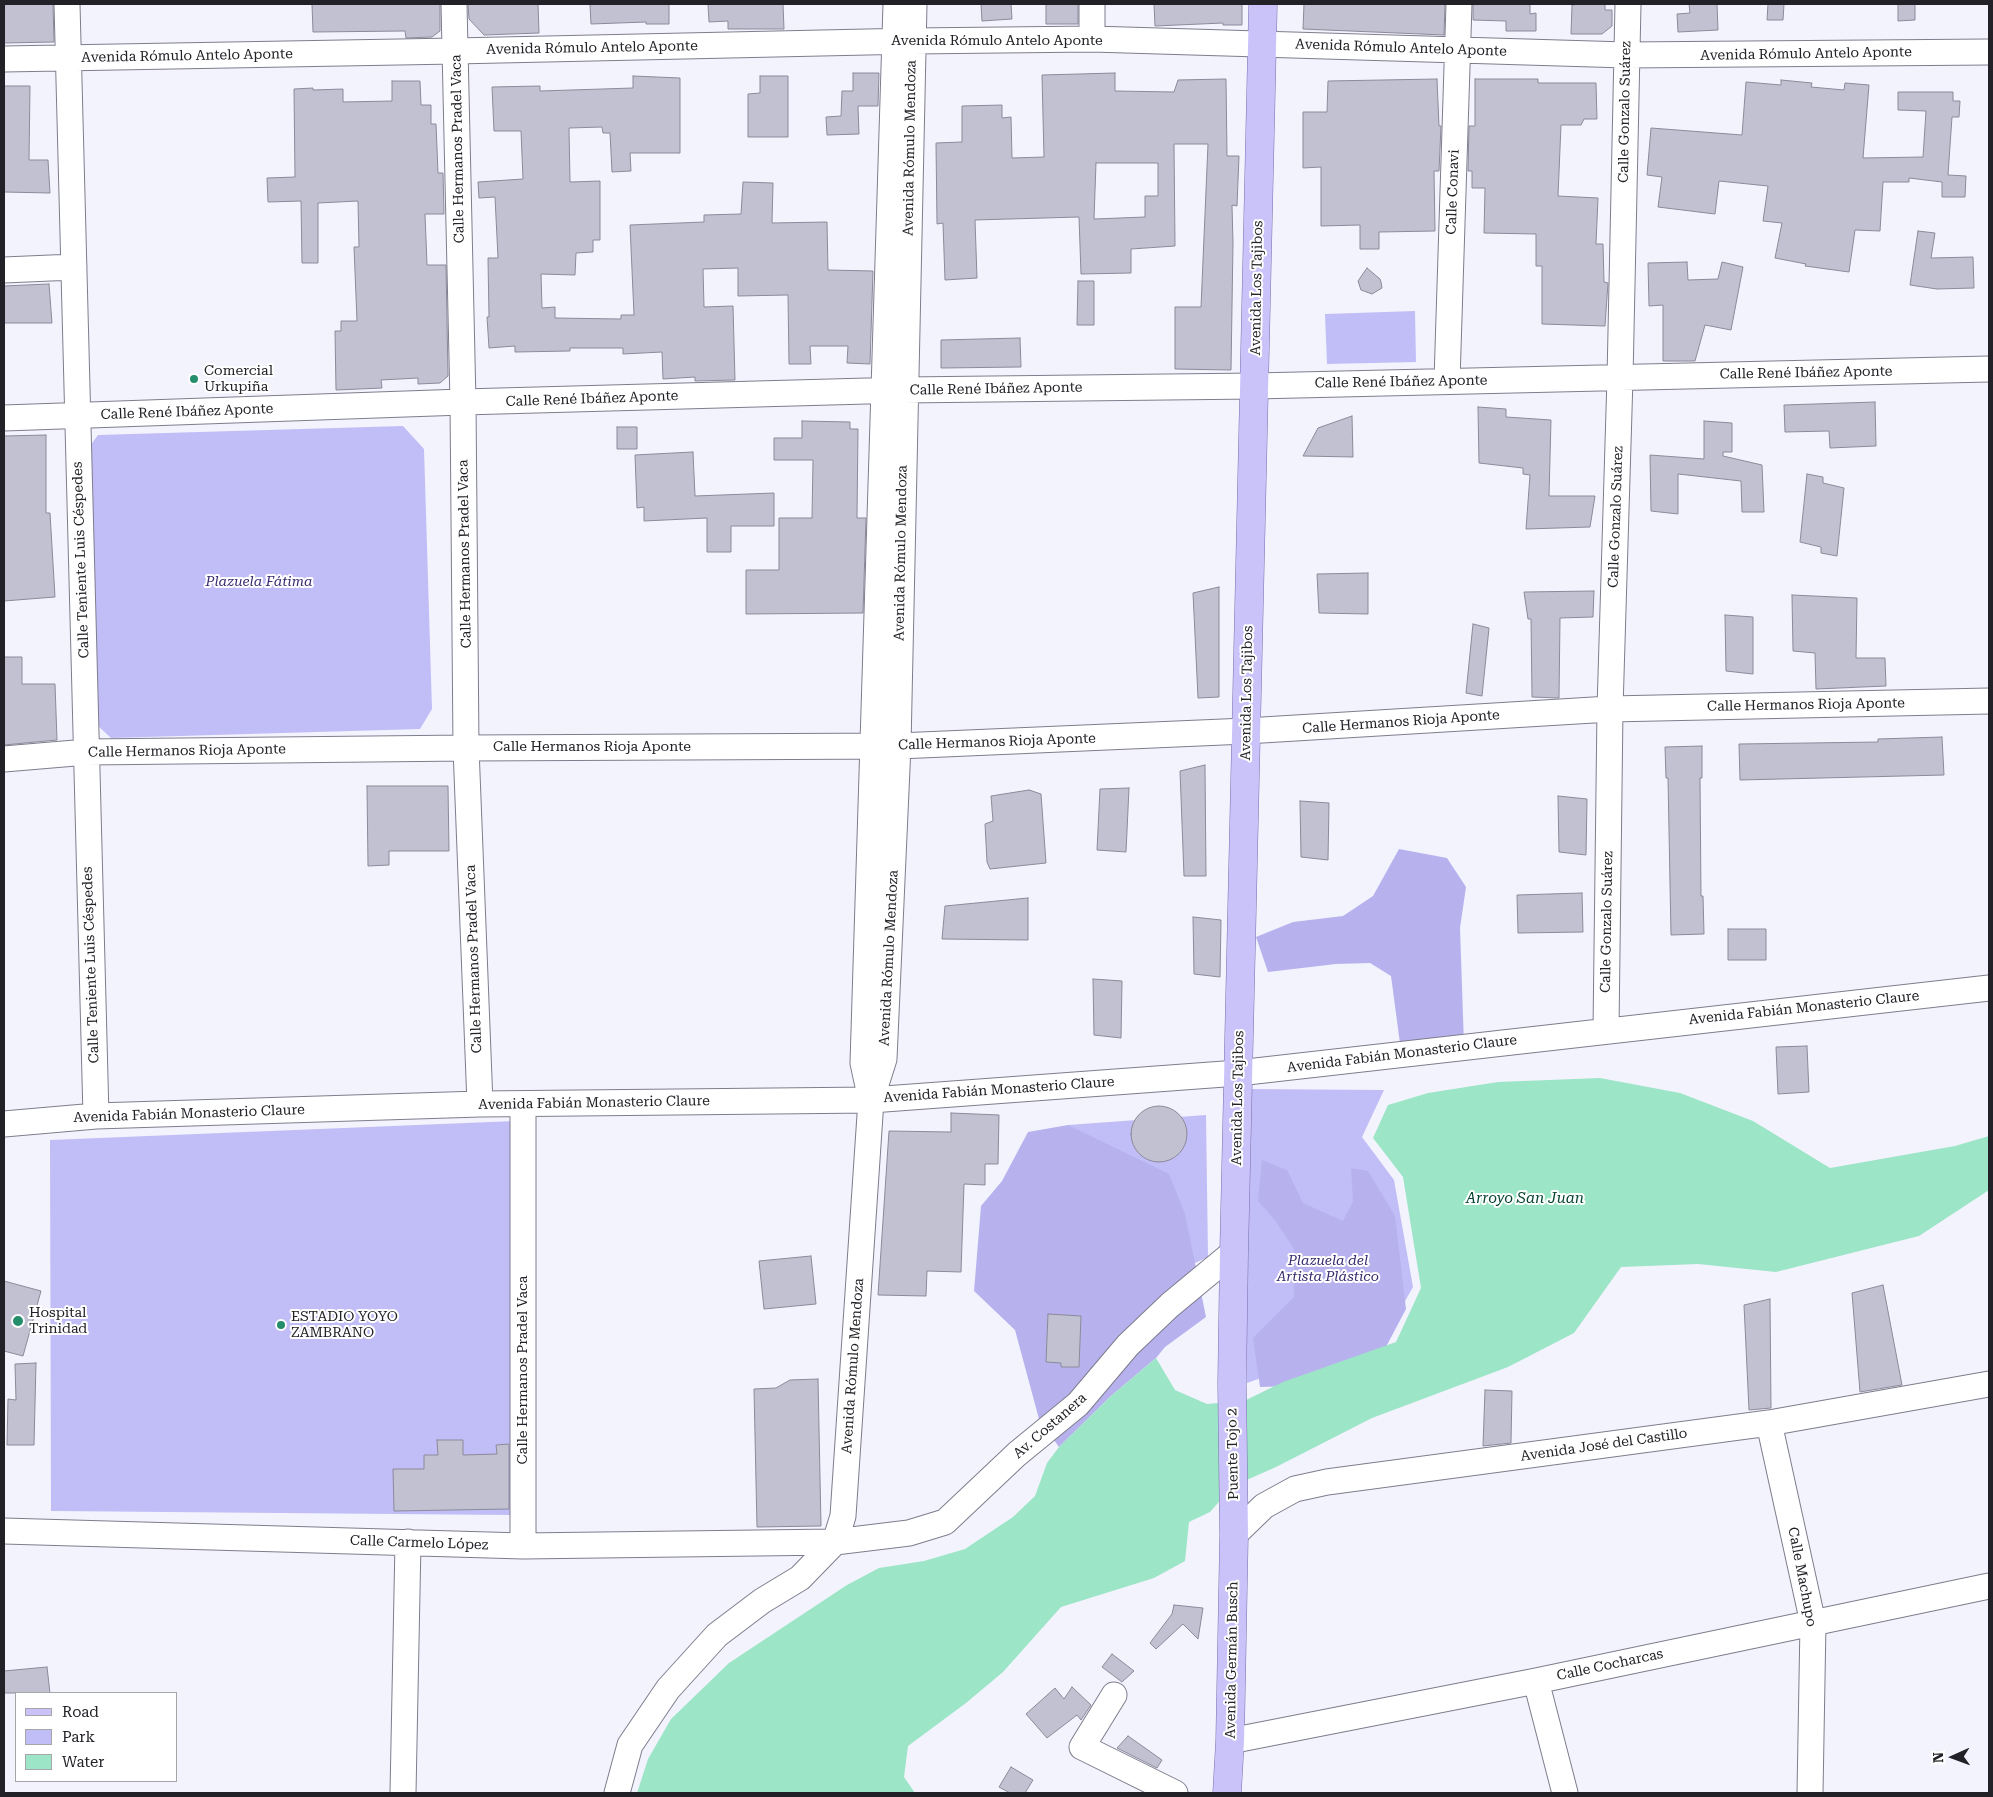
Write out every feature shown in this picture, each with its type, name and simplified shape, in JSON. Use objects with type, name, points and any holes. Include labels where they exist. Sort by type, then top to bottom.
[{"type":"main road","name":"Avenida Los Tajibos","points":[[1232,1383],[1263,4]]},
{"type":"main road","name":"Puente Tojo 2","points":[[1232,1383],[1234,1530]]},
{"type":"main road","name":"Avenida Germán Busch","points":[[1227,1793],[1230,1741],[1234,1530]]},
{"type":"street","name":"Calle Teniente Luis Céspedes","points":[[67,4],[96,1116]]},
{"type":"street","name":"Calle Hermanos Pradel Vaca","points":[[454,4],[463,402],[466,748],[480,1104]]},
{"type":"street","name":"Avenida Rómulo Mendoza","points":[[896,4],[904,41]]},
{"type":"street","name":"Avenida Rómulo Mendoza","points":[[871,1100],[863,1063],[873,746],[894,390],[904,41],[914,4]]},
{"type":"street","points":[[1092,4],[1092,39]]},
{"type":"street","name":"Calle Conavi","points":[[1447,380],[1459,4]]},
{"type":"street","name":"Calle Gonzalo Suárez","points":[[1606,1030],[1610,709],[1620,378],[1628,4]]},
{"type":"street","name":"Avenida Rómulo Antelo Aponte","points":[[4,59],[1092,39],[1626,55],[1989,52]]},
{"type":"street","points":[[4,270],[74,267]]},
{"type":"street","name":"Calle René Ibáñez Aponte","points":[[4,418],[463,402],[894,390],[1255,386],[1447,380],[1620,378],[1989,369]]},
{"type":"street","name":"Avenida Rómulo Mendoza","points":[[835,1542],[843,1516],[871,1100],[884,1059],[898,746],[894,390]]},
{"type":"street","name":"Calle Hermanos Rioja Aponte","points":[[4,759],[87,752],[898,746],[1246,731],[1610,709],[1989,701]]},
{"type":"street","name":"Avenida Fabián Monasterio Claure","points":[[4,1124],[96,1116],[480,1104],[871,1100],[1238,1073],[1989,988]]},
{"type":"street","name":"Calle Hermanos Pradel Vaca","points":[[523,1105],[523,1546]]},
{"type":"street","name":"Av. Costanera","points":[[835,1542],[908,1532],[945,1522],[1017,1454],[1078,1404],[1128,1346],[1170,1305],[1234,1252]]},
{"type":"street","name":"Avenida José del Castillo","points":[[1234,1530],[1264,1506],[1295,1489],[1326,1482],[1769,1423],[1989,1384]]},
{"type":"street","name":"Calle Machupo","points":[[1769,1423],[1813,1623],[1810,1793]]},
{"type":"street","name":"Calle Carmelo López","points":[[4,1530],[523,1546],[835,1542]]},
{"type":"street","points":[[403,1793],[408,1542]]},
{"type":"street","points":[[617,1793],[630,1745],[668,1689],[717,1635],[762,1601],[800,1578],[835,1542]]},
{"type":"street","name":"Calle Cocharcas","points":[[1230,1741],[1536,1681],[1989,1586]]},
{"type":"street","points":[[1536,1681],[1565,1793]]},
{"type":"street","points":[[1114,1696],[1082,1747],[1175,1793]]},
{"type":"green space","points":[[1415,311],[1416,362],[1327,364],[1325,314]]},
{"type":"green space","name":"Plazuela Fátima","points":[[403,426],[424,449],[432,709],[420,729],[111,738],[96,724],[87,450],[98,435]]},
{"type":"green space","points":[[1399,849],[1447,858],[1466,887],[1460,928],[1464,1045],[1401,1051],[1391,976],[1370,963],[1336,964],[1268,972],[1256,937],[1293,922],[1343,916],[1373,896]]},
{"type":"green space","name":"Plazuela del Artista Plástico","points":[[1246,1089],[1384,1090],[1362,1137],[1394,1180],[1413,1287],[1387,1333],[1247,1383]]},
{"type":"green space","points":[[1206,1115],[1208,1257],[1163,1278],[1068,1125]]},
{"type":"green space","name":"ESTADIO YOYO ZAMBRANO","points":[[515,1121],[511,1515],[51,1511],[50,1140]]},
{"type":"green space","points":[[1068,1125],[1169,1174],[1185,1214],[1206,1317],[1165,1347],[1156,1358],[1111,1396],[1059,1447],[1039,1419],[1015,1330],[974,1291],[981,1206],[1002,1181],[1028,1132]]},
{"type":"green space","points":[[1262,1160],[1287,1170],[1303,1203],[1343,1221],[1353,1201],[1351,1168],[1368,1171],[1395,1216],[1406,1309],[1378,1362],[1295,1386],[1260,1387],[1253,1338],[1294,1297],[1294,1249],[1275,1220],[1258,1201]]},
{"type":"water","name":"Arroyo San Juan","points":[[1600,1078],[1680,1093],[1753,1121],[1830,1168],[1955,1146],[1989,1136],[1989,1190],[1919,1236],[1776,1272],[1698,1264],[1621,1267],[1574,1333],[1508,1367],[1372,1418],[1276,1467],[1233,1486],[1210,1512],[1189,1522],[1185,1561],[1154,1578],[1061,1607],[1003,1672],[966,1703],[908,1746],[904,1777],[915,1793],[637,1793],[648,1759],[671,1719],[729,1663],[847,1585],[879,1568],[924,1561],[965,1549],[1013,1517],[1035,1496],[1047,1463],[1059,1447],[1111,1396],[1156,1358],[1175,1390],[1207,1404],[1244,1401],[1283,1382],[1396,1342],[1421,1288],[1403,1177],[1373,1138],[1388,1105],[1428,1093],[1498,1082]]},
{"type":"building","points":[[4,4],[53,4],[54,42],[4,43]]},
{"type":"building","points":[[312,4],[440,4],[440,31],[432,37],[406,38],[405,31],[313,32]]},
{"type":"building","points":[[468,4],[538,4],[539,33],[484,35],[469,19]]},
{"type":"building","points":[[590,4],[669,4],[669,24],[646,24],[646,22],[591,24]]},
{"type":"building","points":[[708,4],[783,4],[784,29],[728,29],[728,21],[709,22]]},
{"type":"building","points":[[981,4],[1011,4],[1012,19],[982,21]]},
{"type":"building","points":[[1046,4],[1078,4],[1078,24],[1046,24]]},
{"type":"building","points":[[1154,4],[1242,4],[1242,25],[1223,25],[1223,23],[1155,26]]},
{"type":"building","points":[[1304,4],[1445,4],[1444,35],[1303,29]]},
{"type":"building","points":[[1473,4],[1530,4],[1530,14],[1536,13],[1536,31],[1506,31],[1506,21],[1473,20]]},
{"type":"building","points":[[1605,4],[1605,10],[1612,10],[1612,26],[1602,34],[1571,34],[1572,5]]},
{"type":"building","points":[[1689,4],[1717,4],[1718,30],[1678,32],[1677,14],[1690,13]]},
{"type":"building","points":[[1768,4],[1784,4],[1783,20],[1767,20]]},
{"type":"building","points":[[1898,4],[1915,4],[1915,20],[1898,21]]},
{"type":"building","points":[[853,73],[879,73],[878,106],[858,106],[859,134],[827,135],[826,117],[841,116],[842,91],[853,91]]},
{"type":"building","points":[[1115,73],[1115,91],[1174,92],[1178,80],[1226,79],[1227,156],[1239,156],[1237,206],[1232,205],[1231,370],[1175,369],[1175,307],[1201,307],[1208,144],[1174,144],[1175,246],[1131,249],[1131,273],[1081,274],[1079,217],[975,220],[977,278],[945,280],[943,223],[937,224],[936,143],[962,142],[962,106],[1002,105],[1002,118],[1011,117],[1012,158],[1044,157],[1042,75]],"holes":[[[1096,163],[1158,163],[1158,196],[1145,196],[1145,217],[1094,219]]]},
{"type":"building","points":[[633,76],[680,78],[680,153],[630,153],[631,171],[612,172],[610,133],[603,133],[602,127],[569,128],[570,182],[600,181],[600,240],[593,240],[593,252],[576,253],[575,275],[541,274],[542,308],[555,307],[555,318],[621,319],[621,315],[634,315],[630,225],[704,222],[704,215],[741,214],[743,182],[773,183],[772,223],[827,222],[828,270],[873,271],[870,364],[847,363],[848,346],[810,346],[811,364],[789,364],[788,295],[738,296],[738,268],[703,269],[704,307],[733,306],[735,380],[695,381],[695,377],[663,379],[662,352],[623,354],[623,348],[570,348],[570,351],[515,352],[515,346],[489,348],[487,317],[489,317],[488,258],[498,258],[495,197],[479,198],[478,182],[523,179],[521,131],[494,131],[492,87],[540,86],[540,91],[633,88]]},
{"type":"building","points":[[760,76],[788,76],[788,137],[748,137],[748,94],[760,93]]},
{"type":"building","points":[[1437,79],[1439,126],[1441,126],[1439,171],[1434,171],[1435,231],[1379,232],[1379,249],[1360,249],[1360,225],[1321,226],[1321,167],[1303,168],[1303,112],[1327,112],[1328,81]]},
{"type":"building","points":[[1475,79],[1538,79],[1538,83],[1596,83],[1597,119],[1584,119],[1581,125],[1561,125],[1558,196],[1598,198],[1596,244],[1603,244],[1604,282],[1608,283],[1605,326],[1542,324],[1542,266],[1536,266],[1536,234],[1484,233],[1485,188],[1472,188],[1472,171],[1468,171],[1469,126],[1475,126]]},
{"type":"building","points":[[1781,80],[1812,83],[1811,87],[1844,90],[1845,83],[1869,85],[1863,158],[1923,157],[1926,111],[1898,110],[1898,92],[1953,92],[1953,101],[1960,101],[1959,117],[1952,117],[1948,175],[1966,176],[1965,197],[1942,197],[1942,182],[1909,178],[1909,182],[1883,182],[1880,231],[1855,230],[1849,272],[1805,266],[1806,264],[1775,258],[1782,223],[1763,221],[1768,186],[1719,181],[1715,214],[1658,207],[1662,177],[1647,175],[1651,128],[1742,135],[1746,82],[1781,85]]},
{"type":"building","points":[[392,81],[420,81],[421,105],[431,105],[431,124],[436,124],[438,173],[443,173],[444,214],[425,214],[427,265],[446,265],[448,376],[440,383],[418,384],[418,378],[381,380],[382,388],[336,390],[335,331],[341,331],[341,321],[357,321],[354,247],[359,247],[358,201],[318,203],[318,263],[302,263],[301,201],[268,202],[267,178],[295,177],[294,89],[343,89],[343,102],[392,101]]},
{"type":"building","points":[[4,86],[30,86],[29,160],[48,160],[50,193],[4,192]]},
{"type":"building","points":[[1918,231],[1935,233],[1931,258],[1973,257],[1974,288],[1937,289],[1910,285]]},
{"type":"building","points":[[1687,262],[1688,280],[1718,279],[1722,262],[1743,267],[1731,330],[1705,325],[1695,361],[1663,361],[1663,305],[1649,306],[1648,263]]},
{"type":"building","points":[[1367,268],[1381,282],[1382,288],[1372,294],[1361,290],[1358,281]]},
{"type":"building","points":[[1078,281],[1094,281],[1094,325],[1077,325]]},
{"type":"building","points":[[49,284],[52,323],[4,323],[4,286]]},
{"type":"building","points":[[1020,338],[1021,367],[941,368],[941,340]]},
{"type":"building","points":[[1875,402],[1876,446],[1830,448],[1829,431],[1785,432],[1784,405]]},
{"type":"building","points":[[1478,407],[1506,409],[1506,417],[1551,420],[1549,496],[1595,496],[1590,527],[1526,529],[1530,475],[1523,474],[1523,468],[1479,463]]},
{"type":"building","points":[[1352,416],[1353,457],[1303,456],[1318,428]]},
{"type":"building","points":[[802,421],[850,422],[850,429],[858,429],[857,518],[866,518],[863,613],[746,614],[746,570],[779,570],[779,518],[812,518],[813,460],[774,460],[774,438],[802,438]]},
{"type":"building","points":[[1704,421],[1732,423],[1732,452],[1723,452],[1723,456],[1762,465],[1764,512],[1742,512],[1741,481],[1678,474],[1678,514],[1651,511],[1650,455],[1704,459]]},
{"type":"building","points":[[617,427],[637,427],[637,449],[617,449]]},
{"type":"building","points":[[46,435],[46,513],[50,513],[55,597],[4,601],[4,436]]},
{"type":"building","points":[[693,452],[695,496],[774,493],[774,526],[731,526],[731,552],[707,552],[707,518],[644,521],[644,507],[637,508],[635,455]]},
{"type":"building","points":[[1807,474],[1823,477],[1823,483],[1844,488],[1837,556],[1821,553],[1821,547],[1800,542]]},
{"type":"building","points":[[1368,573],[1368,614],[1319,613],[1317,574]]},
{"type":"building","points":[[1219,587],[1219,697],[1198,698],[1193,593]]},
{"type":"building","points":[[1594,591],[1593,617],[1560,618],[1559,698],[1532,697],[1531,619],[1528,619],[1524,592]]},
{"type":"building","points":[[1792,595],[1857,598],[1856,658],[1885,658],[1886,686],[1816,689],[1815,653],[1793,651]]},
{"type":"building","points":[[1725,615],[1753,617],[1753,674],[1726,671]]},
{"type":"building","points":[[1473,624],[1489,628],[1482,696],[1466,693]]},
{"type":"building","points":[[4,657],[22,657],[22,684],[55,684],[57,740],[4,745]]},
{"type":"building","points":[[1942,737],[1944,775],[1740,780],[1739,744],[1878,742],[1878,739]]},
{"type":"building","points":[[1702,746],[1702,778],[1700,778],[1701,896],[1703,896],[1704,934],[1671,935],[1668,778],[1666,778],[1665,747]]},
{"type":"building","points":[[1205,765],[1206,876],[1184,876],[1180,771]]},
{"type":"building","points":[[367,786],[448,786],[449,851],[389,851],[389,865],[368,866]]},
{"type":"building","points":[[1129,788],[1126,852],[1097,850],[1100,789]]},
{"type":"building","points":[[1029,790],[1041,794],[1046,863],[990,869],[987,862],[985,824],[993,821],[991,796]]},
{"type":"building","points":[[1558,796],[1587,799],[1586,855],[1559,852]]},
{"type":"building","points":[[1300,801],[1329,803],[1328,860],[1301,857]]},
{"type":"building","points":[[1582,893],[1583,932],[1518,933],[1517,895]]},
{"type":"building","points":[[1028,898],[1028,940],[942,939],[945,906]]},
{"type":"building","points":[[1193,917],[1221,920],[1220,977],[1194,974]]},
{"type":"building","points":[[1728,929],[1766,929],[1766,960],[1728,960]]},
{"type":"building","points":[[1093,979],[1122,981],[1121,1038],[1094,1035]]},
{"type":"building","points":[[1807,1046],[1809,1092],[1778,1094],[1776,1047]]},
{"type":"building","points":[[1159,1106],[1170,1108],[1179,1114],[1185,1123],[1187,1134],[1185,1145],[1179,1154],[1170,1160],[1159,1162],[1148,1160],[1139,1154],[1133,1145],[1131,1134],[1133,1123],[1139,1114],[1148,1108]]},
{"type":"building","points":[[951,1113],[999,1115],[998,1164],[985,1164],[985,1185],[964,1184],[961,1272],[927,1271],[926,1296],[878,1295],[889,1131],[951,1132]]},
{"type":"building","points":[[811,1256],[816,1304],[764,1309],[759,1261]]},
{"type":"building","name":"Hospital Trinidad","points":[[4,1281],[41,1291],[23,1356],[4,1351]]},
{"type":"building","points":[[1883,1285],[1902,1385],[1860,1392],[1852,1293]]},
{"type":"building","points":[[1770,1299],[1771,1408],[1749,1410],[1744,1305]]},
{"type":"building","points":[[1048,1314],[1081,1316],[1079,1367],[1061,1367],[1061,1363],[1046,1362]]},
{"type":"building","points":[[36,1363],[34,1445],[7,1445],[8,1399],[16,1400],[15,1364]]},
{"type":"building","points":[[818,1379],[821,1526],[757,1527],[754,1389],[776,1388],[790,1380]]},
{"type":"building","points":[[1485,1390],[1512,1391],[1511,1443],[1483,1446]]},
{"type":"building","points":[[437,1440],[463,1440],[463,1455],[497,1454],[496,1445],[509,1444],[509,1509],[394,1511],[393,1469],[424,1469],[424,1455],[438,1455]]},
{"type":"building","points":[[1174,1605],[1203,1608],[1198,1639],[1183,1624],[1156,1649],[1150,1643],[1172,1614]]},
{"type":"building","points":[[1112,1654],[1134,1671],[1122,1682],[1102,1667]]},
{"type":"building","points":[[47,1667],[50,1692],[4,1693],[4,1671]]},
{"type":"building","points":[[1072,1687],[1091,1705],[1081,1720],[1077,1715],[1047,1738],[1026,1714],[1055,1688],[1064,1699]]},
{"type":"building","points":[[1128,1736],[1162,1760],[1157,1768],[1117,1748]]},
{"type":"building","points":[[1011,1767],[1033,1780],[1025,1793],[1010,1793],[999,1787]]},
{"type":"place","name":"Comercial Urkupiña","points":[[194,379]]},
{"type":"place","name":"Hospital Trinidad","points":[[18,1321]]},
{"type":"place","name":"ESTADIO YOYO ZAMBRANO","points":[[281,1325]]}]
